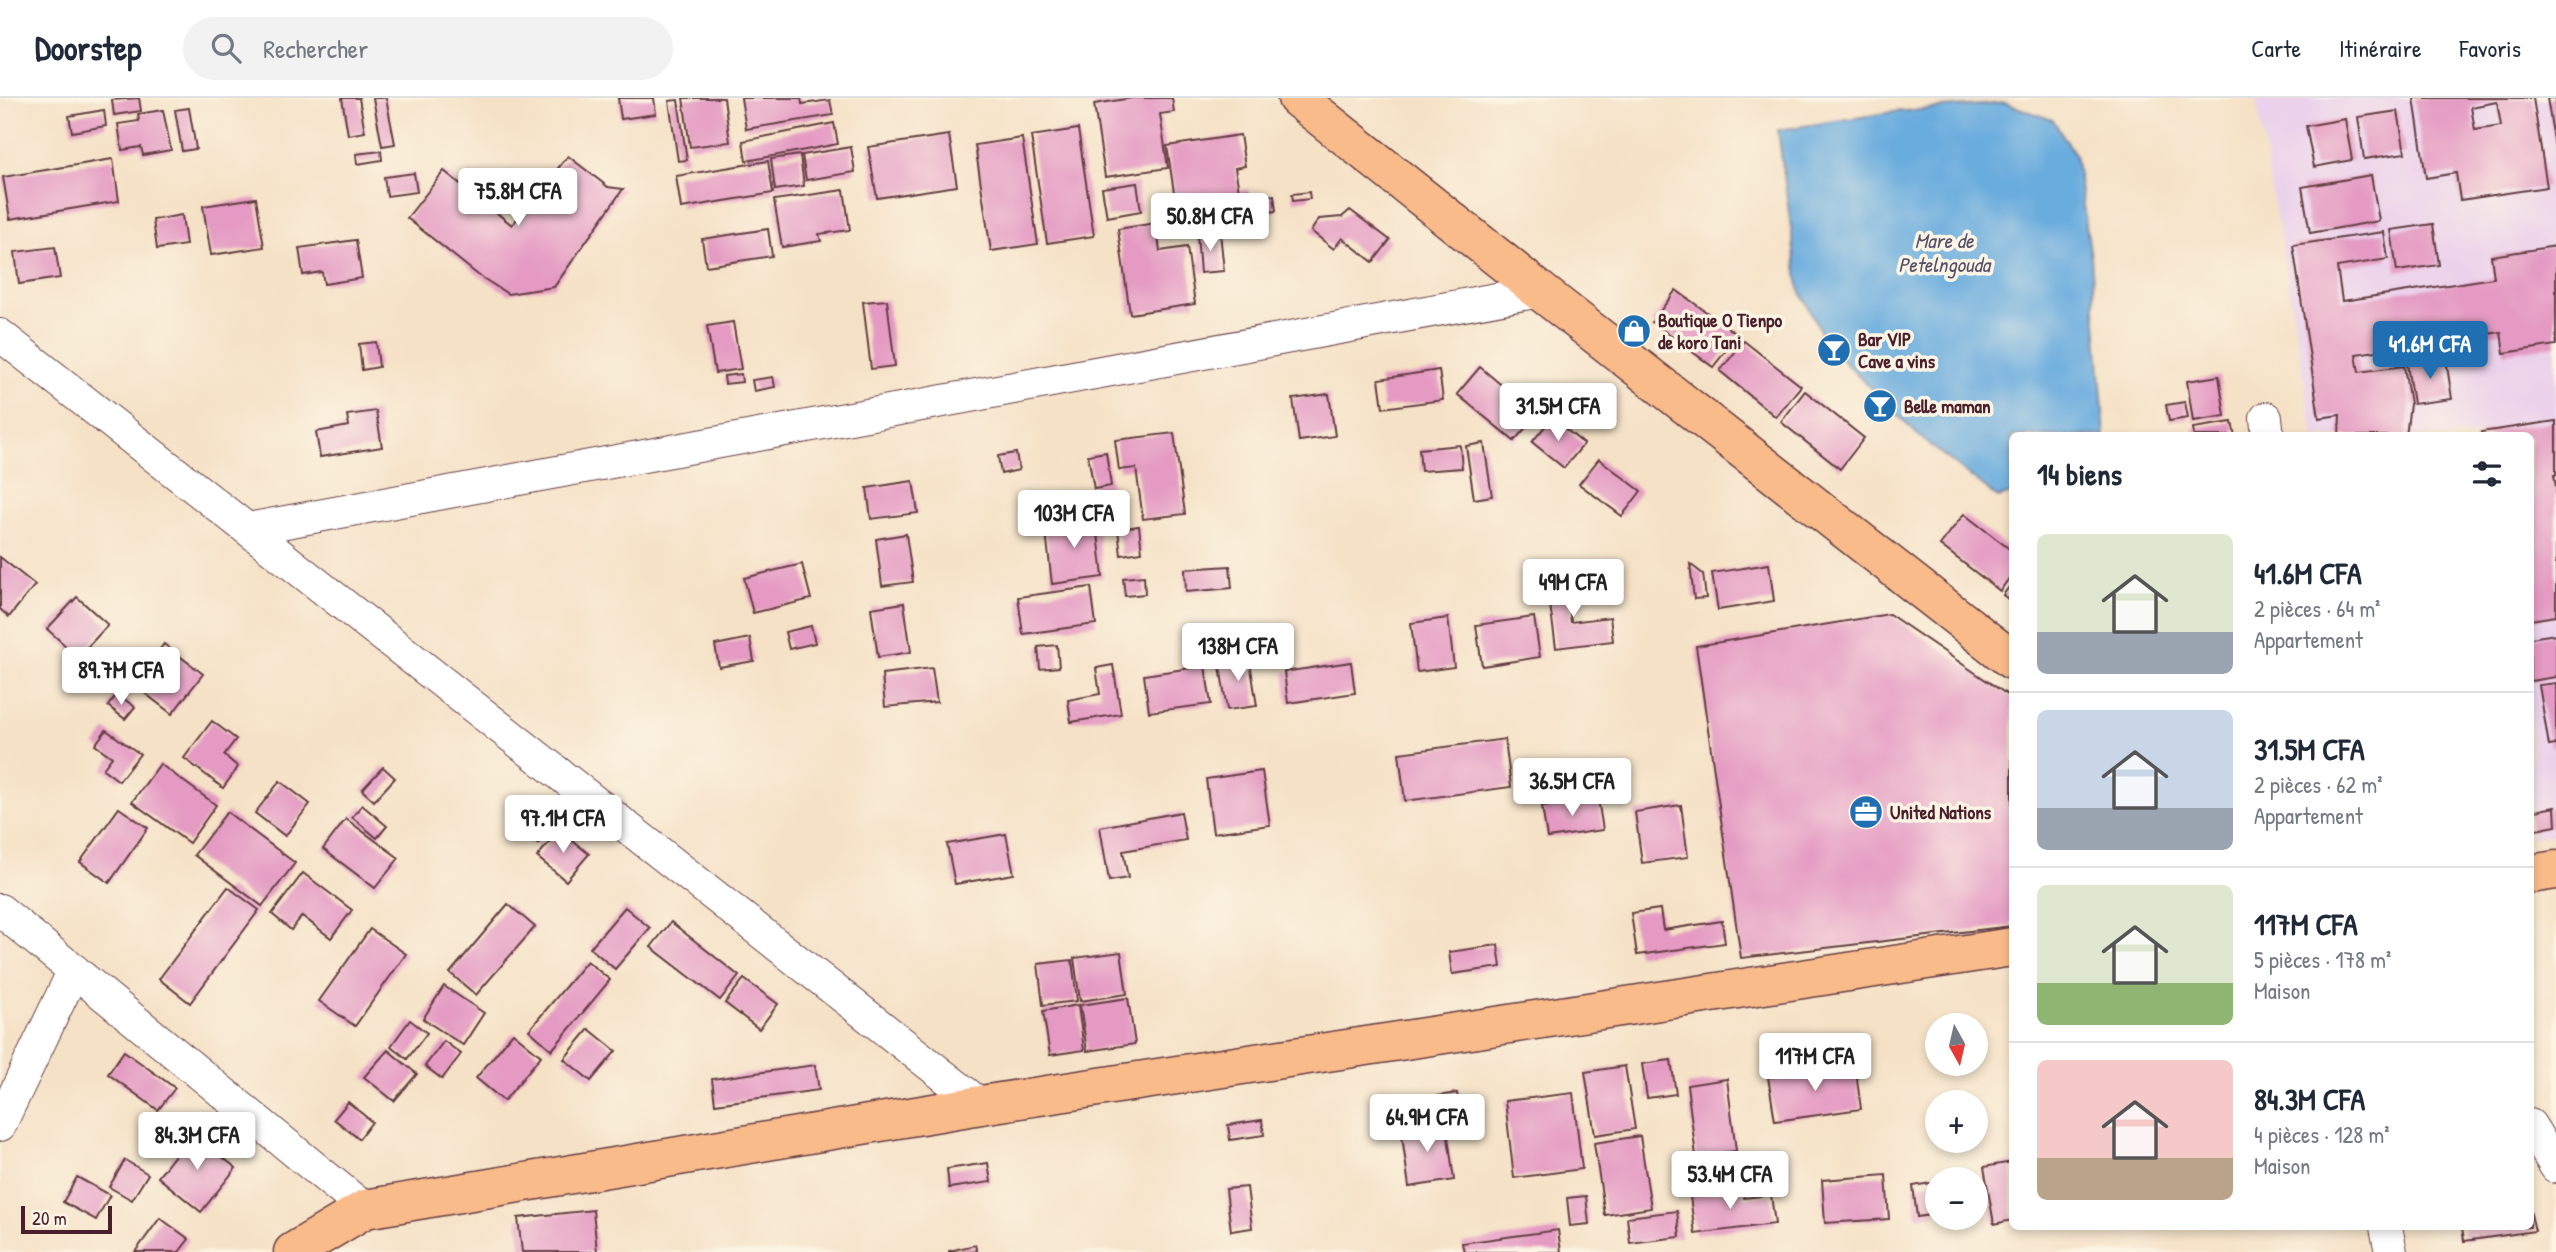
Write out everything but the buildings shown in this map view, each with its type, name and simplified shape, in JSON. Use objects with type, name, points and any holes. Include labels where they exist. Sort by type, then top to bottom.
[{"type":"main road","points":[[1297,98],[2009,658]]},
{"type":"main road","points":[[2534,873],[2556,870]]},
{"type":"main road","points":[[293,1252],[365,1209],[981,1105],[2009,947]]},
{"type":"street","points":[[248,529],[1540,291]]},
{"type":"street","points":[[0,335],[981,1105]]},
{"type":"street","points":[[0,910],[365,1209]]},
{"type":"street","points":[[0,1125],[74,970]]},
{"type":"street","points":[[2534,1131],[2556,1167]]},
{"type":"street","points":[[2387,1230],[2391,1252]]},
{"type":"shaded area","points":[[2256,98],[2556,98],[2556,835],[2534,838],[2534,432],[2313,432]]},
{"type":"water","name":"Mare de Petelngouda","points":[[2005,103],[2053,120],[2075,154],[2091,257],[2105,432],[2009,432],[2009,495],[1998,498],[1920,437],[1827,345],[1799,288],[1778,130],[1893,112]]},
{"type":"place","name":"Boutique O Tienpo de koro Tani","points":[[1634,331]]},
{"type":"place","name":"Bar VIP Cave a vins","points":[[1834,350]]},
{"type":"place","name":"Belle maman","points":[[1880,406]]},
{"type":"place","name":"United Nations","points":[[1866,812]]}]
